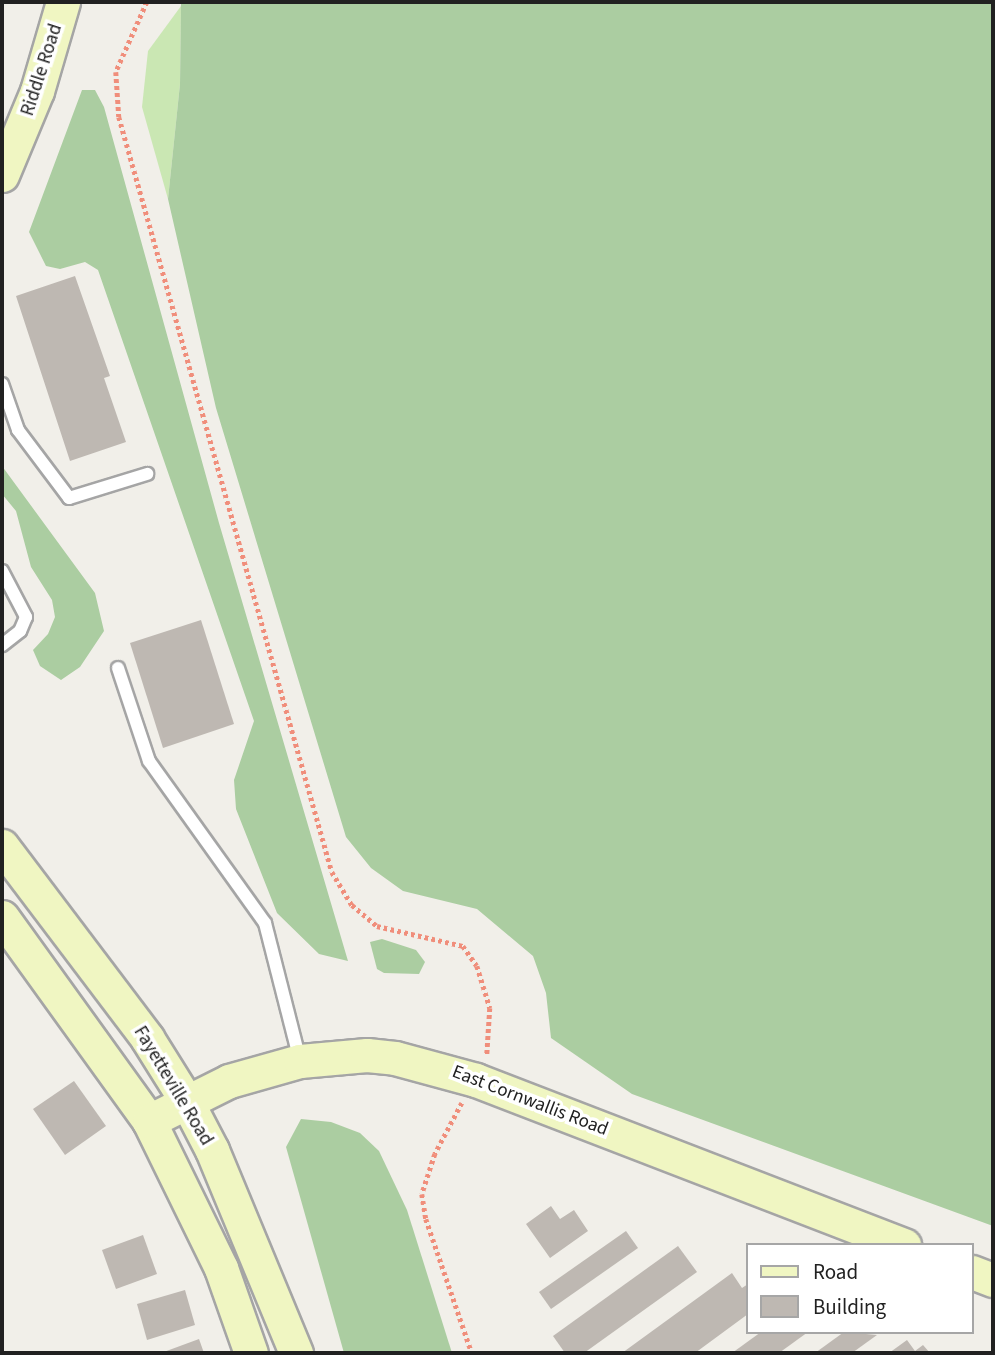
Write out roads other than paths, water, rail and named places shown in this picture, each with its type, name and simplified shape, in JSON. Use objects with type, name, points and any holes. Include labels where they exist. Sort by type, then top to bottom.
[{"type":"main road","name":"Riddle Road","points":[[2,176],[37,91],[63,2]]},
{"type":"main road","name":"Fayetteville Road","points":[[2,845],[147,1038],[187,1102],[212,1150],[296,1353]]},
{"type":"main road","name":"Fayetteville Road","points":[[2,917],[149,1121],[220,1268],[251,1353]]},
{"type":"main road","name":"East Cornwallis Road","points":[[149,1121],[229,1081],[300,1061],[367,1055],[433,1066],[899,1243]]},
{"type":"main road","points":[[974,1273],[993,1280]]},
{"type":"lane","points":[[2,384],[18,430],[69,498],[147,474]]},
{"type":"lane","points":[[2,571],[22,602],[26,617],[20,631],[2,645]]},
{"type":"lane","points":[[118,668],[149,761],[265,923],[300,1061]]}]
